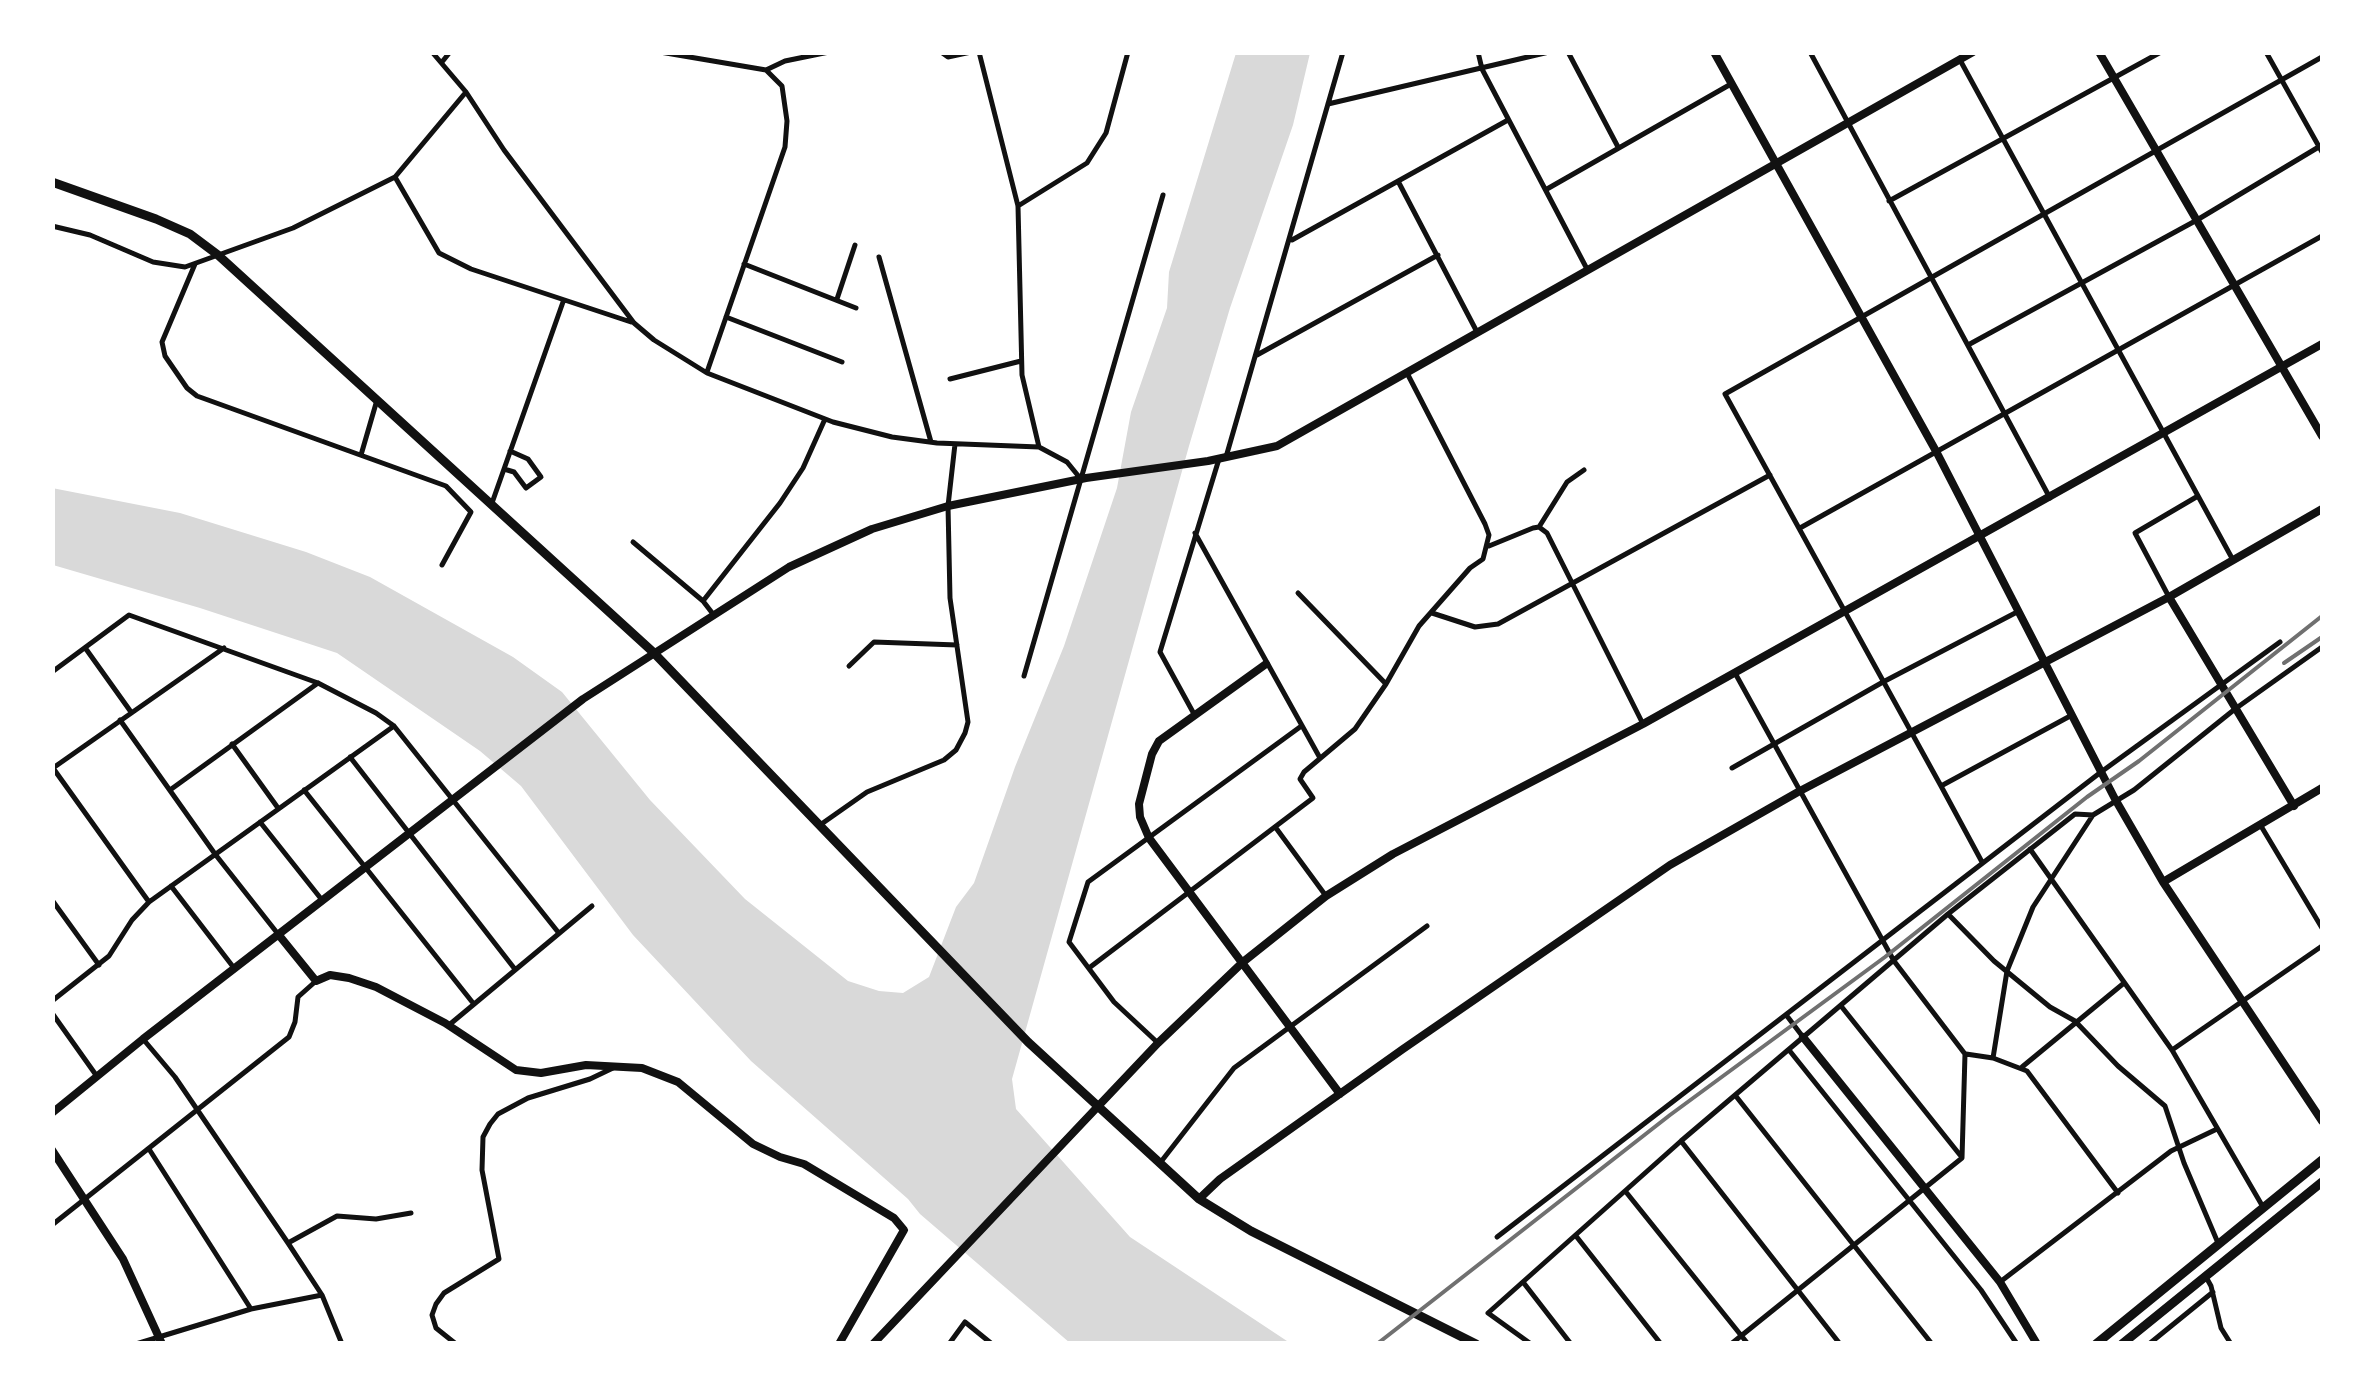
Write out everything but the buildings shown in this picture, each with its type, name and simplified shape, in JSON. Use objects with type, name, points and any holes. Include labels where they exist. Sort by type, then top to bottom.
[{"type":"highway","points":[[52,182],[156,219],[190,234],[218,255],[653,652],[1028,1042],[1199,1199],[1251,1231],[1476,1344]]},
{"type":"highway","points":[[2096,1344],[2322,1160]]},
{"type":"highway","points":[[2122,1344],[2322,1182]]},
{"type":"street","points":[[432,52],[466,92],[504,150],[634,323],[654,340],[707,373],[825,419],[892,438],[1039,446],[1068,462],[1084,479]]},
{"type":"street","points":[[442,62],[450,52]]},
{"type":"street","points":[[660,52],[766,70],[785,61],[828,52]]},
{"type":"street","points":[[941,52],[948,57],[971,52]]},
{"type":"street","points":[[979,52],[1018,206],[1022,375],[1039,446]]},
{"type":"street","points":[[1018,206],[1087,163],[1106,133],[1128,52]]},
{"type":"street","points":[[1194,714],[1160,652],[1255,356],[1343,52]]},
{"type":"street","points":[[1478,52],[1482,69],[1588,269]]},
{"type":"street","points":[[1328,104],[1550,52]]},
{"type":"street","points":[[1568,52],[1619,148]]},
{"type":"street","points":[[1714,52],[1937,453],[2115,799],[2163,882],[2322,1121]]},
{"type":"street","points":[[1810,52],[2050,498]]},
{"type":"street","points":[[52,1113],[142,1039],[583,699],[712,614],[818,553],[872,529],[948,506],[1276,446],[1973,52]]},
{"type":"street","points":[[2099,52],[2322,436]]},
{"type":"street","points":[[1889,201],[2161,52]]},
{"type":"street","points":[[1967,345],[2322,148],[2266,52]]},
{"type":"street","points":[[1982,864],[1725,394],[2322,57]]},
{"type":"street","points":[[1960,60],[2234,560]]},
{"type":"street","points":[[707,373],[785,147],[787,121],[782,86],[766,70]]},
{"type":"street","points":[[1546,190],[1731,84]]},
{"type":"street","points":[[52,226],[90,235],[153,262],[185,268],[293,228],[395,177],[466,92]]},
{"type":"street","points":[[1290,241],[1508,120]]},
{"type":"street","points":[[395,177],[440,253],[471,269],[634,323]]},
{"type":"street","points":[[1399,182],[1478,332]]},
{"type":"street","points":[[1024,676],[1163,195]]},
{"type":"street","points":[[1800,528],[2322,236]]},
{"type":"street","points":[[837,300],[856,245]]},
{"type":"street","points":[[1255,356],[1438,255]]},
{"type":"street","points":[[879,257],[932,442]]},
{"type":"street","points":[[195,264],[162,342],[165,356],[187,388],[198,396],[446,486],[471,512],[442,566]]},
{"type":"street","points":[[744,264],[856,308]]},
{"type":"street","points":[[492,503],[563,302]]},
{"type":"street","points":[[726,316],[842,362]]},
{"type":"street","points":[[874,1344],[1158,1043],[1243,962],[1326,896],[1393,854],[1643,724],[2322,344]]},
{"type":"street","points":[[950,379],[1022,361]]},
{"type":"street","points":[[1089,968],[1313,798],[1300,779],[1304,772],[1355,728],[1386,684],[1414,633],[1483,558],[1488,546],[1484,524],[1407,373]]},
{"type":"street","points":[[361,455],[377,399]]},
{"type":"street","points":[[702,601],[788,492],[804,468],[825,419]]},
{"type":"street","points":[[818,826],[867,792],[944,760],[956,750],[968,722],[950,598],[948,506],[955,444]]},
{"type":"street","points":[[504,468],[514,472],[526,488],[541,477],[528,459],[510,451]]},
{"type":"street","points":[[1488,546],[1539,527],[1567,482],[1584,470]]},
{"type":"street","points":[[1432,613],[1462,624],[1487,627],[1573,586],[1770,474]]},
{"type":"street","points":[[2198,496],[2134,533],[2294,806]]},
{"type":"street","points":[[1199,1199],[1220,1179],[1670,865],[1798,792],[2169,597],[2322,509]]},
{"type":"street","points":[[1539,527],[1547,533],[1643,724]]},
{"type":"street","points":[[1196,533],[1320,759]]},
{"type":"street","points":[[633,542],[712,614]]},
{"type":"street","points":[[1298,594],[1386,684]]},
{"type":"street","points":[[1732,768],[2019,611]]},
{"type":"street","points":[[52,672],[129,614],[318,683],[394,726],[558,932]]},
{"type":"street","points":[[848,666],[874,642],[957,645]]},
{"type":"street","points":[[1497,1238],[2101,772],[2280,642]]},
{"type":"street","points":[[149,902],[52,768],[224,648]]},
{"type":"street","points":[[86,649],[131,712]]},
{"type":"street","points":[[1993,1058],[2008,972],[2033,907],[2093,815],[2134,790],[2235,709],[2321,651]]},
{"type":"street","points":[[1266,664],[1159,741],[1139,804],[1140,817],[1149,838],[1340,1094]]},
{"type":"street","points":[[1731,1344],[1962,1158],[1965,1054],[1894,961],[1734,672]]},
{"type":"street","points":[[170,790],[318,683]]},
{"type":"street","points":[[1941,786],[2072,715]]},
{"type":"street","points":[[120,720],[215,854],[316,981]]},
{"type":"street","points":[[52,1001],[110,956],[132,920],[149,902],[394,726]]},
{"type":"street","points":[[1158,1043],[1114,1002],[1069,942],[1088,882],[1300,727]]},
{"type":"street","points":[[232,744],[278,808]]},
{"type":"street","points":[[350,757],[514,968]]},
{"type":"street","points":[[2163,882],[2322,788]]},
{"type":"street","points":[[304,790],[473,1002]]},
{"type":"street","points":[[1531,1344],[1488,1313],[1681,1141],[1948,914],[2074,814],[2093,815]]},
{"type":"street","points":[[260,822],[322,900]]},
{"type":"street","points":[[2261,826],[2322,928]]},
{"type":"street","points":[[1276,828],[1326,896]]},
{"type":"street","points":[[2030,849],[2172,1050],[2264,1207]]},
{"type":"street","points":[[171,886],[234,968]]},
{"type":"street","points":[[52,900],[100,964]]},
{"type":"street","points":[[448,1026],[592,906]]},
{"type":"street","points":[[1948,914],[2008,972],[2050,1007],[2074,1021],[2165,1106],[2218,1243]]},
{"type":"street","points":[[1160,1163],[1234,1068],[1427,926]]},
{"type":"street","points":[[2172,1050],[2322,946]]},
{"type":"street","points":[[52,1225],[288,1037],[295,1022],[298,997],[330,975],[376,987],[448,1026],[516,1070],[541,1073],[586,1064],[616,1066],[642,1068],[678,1082],[753,1144],[780,1158],[804,1164],[894,1218],[904,1230],[838,1344]]},
{"type":"street","points":[[2022,1067],[2124,983]]},
{"type":"street","points":[[1841,1006],[1962,1158]]},
{"type":"street","points":[[52,1013],[96,1076]]},
{"type":"street","points":[[1786,1015],[2000,1282],[2037,1344]]},
{"type":"street","points":[[142,1039],[198,1110],[322,1294],[342,1344]]},
{"type":"street","points":[[1789,1050],[1981,1290],[2017,1344]]},
{"type":"street","points":[[1965,1054],[2022,1067],[2118,1193]]},
{"type":"street","points":[[456,1344],[436,1328],[432,1315],[436,1304],[444,1293],[498,1259],[482,1170],[483,1137],[490,1124],[498,1114],[528,1098],[590,1080],[616,1066]]},
{"type":"street","points":[[1736,1095],[1932,1344]]},
{"type":"street","points":[[2000,1282],[2180,1147],[2218,1128]]},
{"type":"street","points":[[1681,1141],[1840,1344]]},
{"type":"street","points":[[149,1149],[251,1309]]},
{"type":"street","points":[[52,1150],[123,1259],[160,1339]]},
{"type":"street","points":[[1626,1192],[1748,1344]]},
{"type":"street","points":[[288,1243],[337,1216],[376,1219],[410,1213]]},
{"type":"street","points":[[1576,1236],[1661,1344]]},
{"type":"street","points":[[2204,1276],[2231,1344]]},
{"type":"street","points":[[1523,1282],[1571,1344]]},
{"type":"street","points":[[2149,1344],[2213,1292]]},
{"type":"street","points":[[136,1344],[251,1309],[322,1294]]},
{"type":"street","points":[[949,1344],[965,1322],[992,1344]]},
{"type":"shaded area","points":[[1236,53],[1310,53],[1293,125],[1230,308],[1189,446],[1012,1079],[1016,1109],[1130,1237],[1290,1343],[1070,1343],[751,1061],[633,935],[521,786],[480,751],[337,653],[53,565],[52,488],[180,513],[306,552],[370,577],[513,657],[562,692],[650,800],[745,899],[848,981],[879,991],[903,993],[929,977],[956,907],[974,883],[1064,646],[1117,488],[1131,412],[1167,308],[1169,272]]},
{"type":"railway","points":[[1377,1344],[1670,1115],[1885,957],[2322,616]]},
{"type":"railway","points":[[2284,663],[2322,637]]}]
